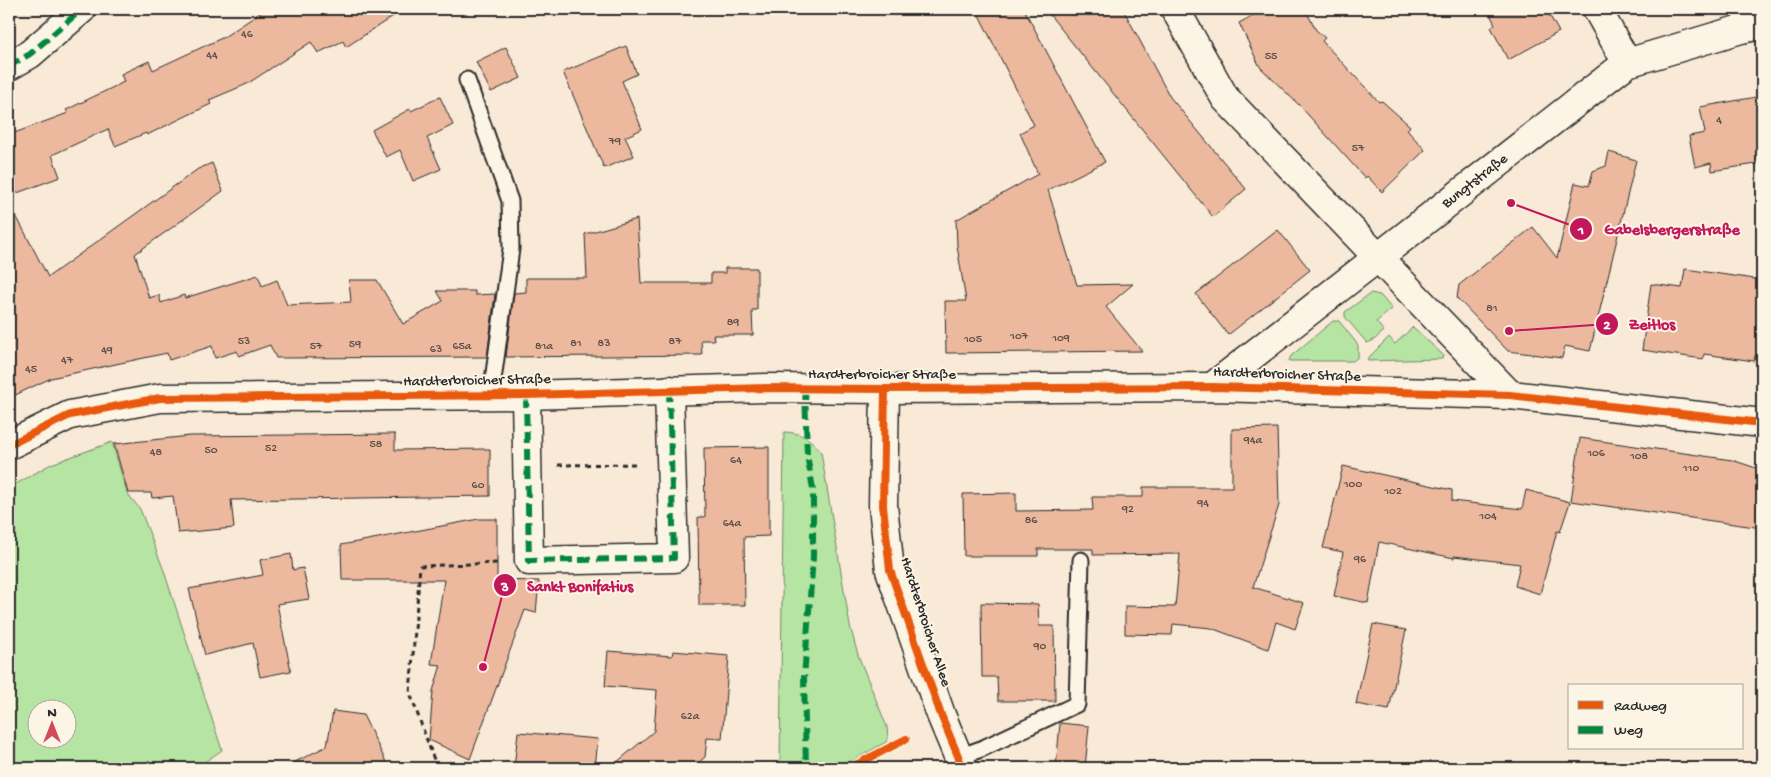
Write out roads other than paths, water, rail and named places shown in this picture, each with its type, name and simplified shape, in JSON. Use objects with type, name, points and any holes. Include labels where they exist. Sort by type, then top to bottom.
[{"type":"street","points":[[9,66],[30,54],[82,9]]},
{"type":"street","points":[[1175,9],[1225,98],[1380,257],[1510,395]]},
{"type":"street","points":[[1597,9],[1627,63]]},
{"type":"street","name":"Bungtstraße","points":[[1212,386],[1627,63],[1741,29],[1762,25]]},
{"type":"street","name":"Hardterbroicher Straße","points":[[9,445],[70,415],[160,398],[526,395],[765,388],[885,389],[1212,386],[1510,395],[1762,423]]},
{"type":"street","name":"Hardterbroicher Allee","points":[[885,389],[884,506],[890,570],[941,715],[961,762]]},
{"type":"street","points":[[526,395],[529,561],[674,558],[669,390]]},
{"type":"lane","points":[[467,80],[510,201],[510,249],[491,395]]},
{"type":"lane","points":[[961,762],[981,749],[1077,704],[1081,560]]},
{"type":"place","name":"Gabelsbergerstraße","points":[[1511,203]]},
{"type":"place","name":"Zeitlos","points":[[1509,331]]},
{"type":"place","name":"Sankt Bonifatius","points":[[483,667]]}]
